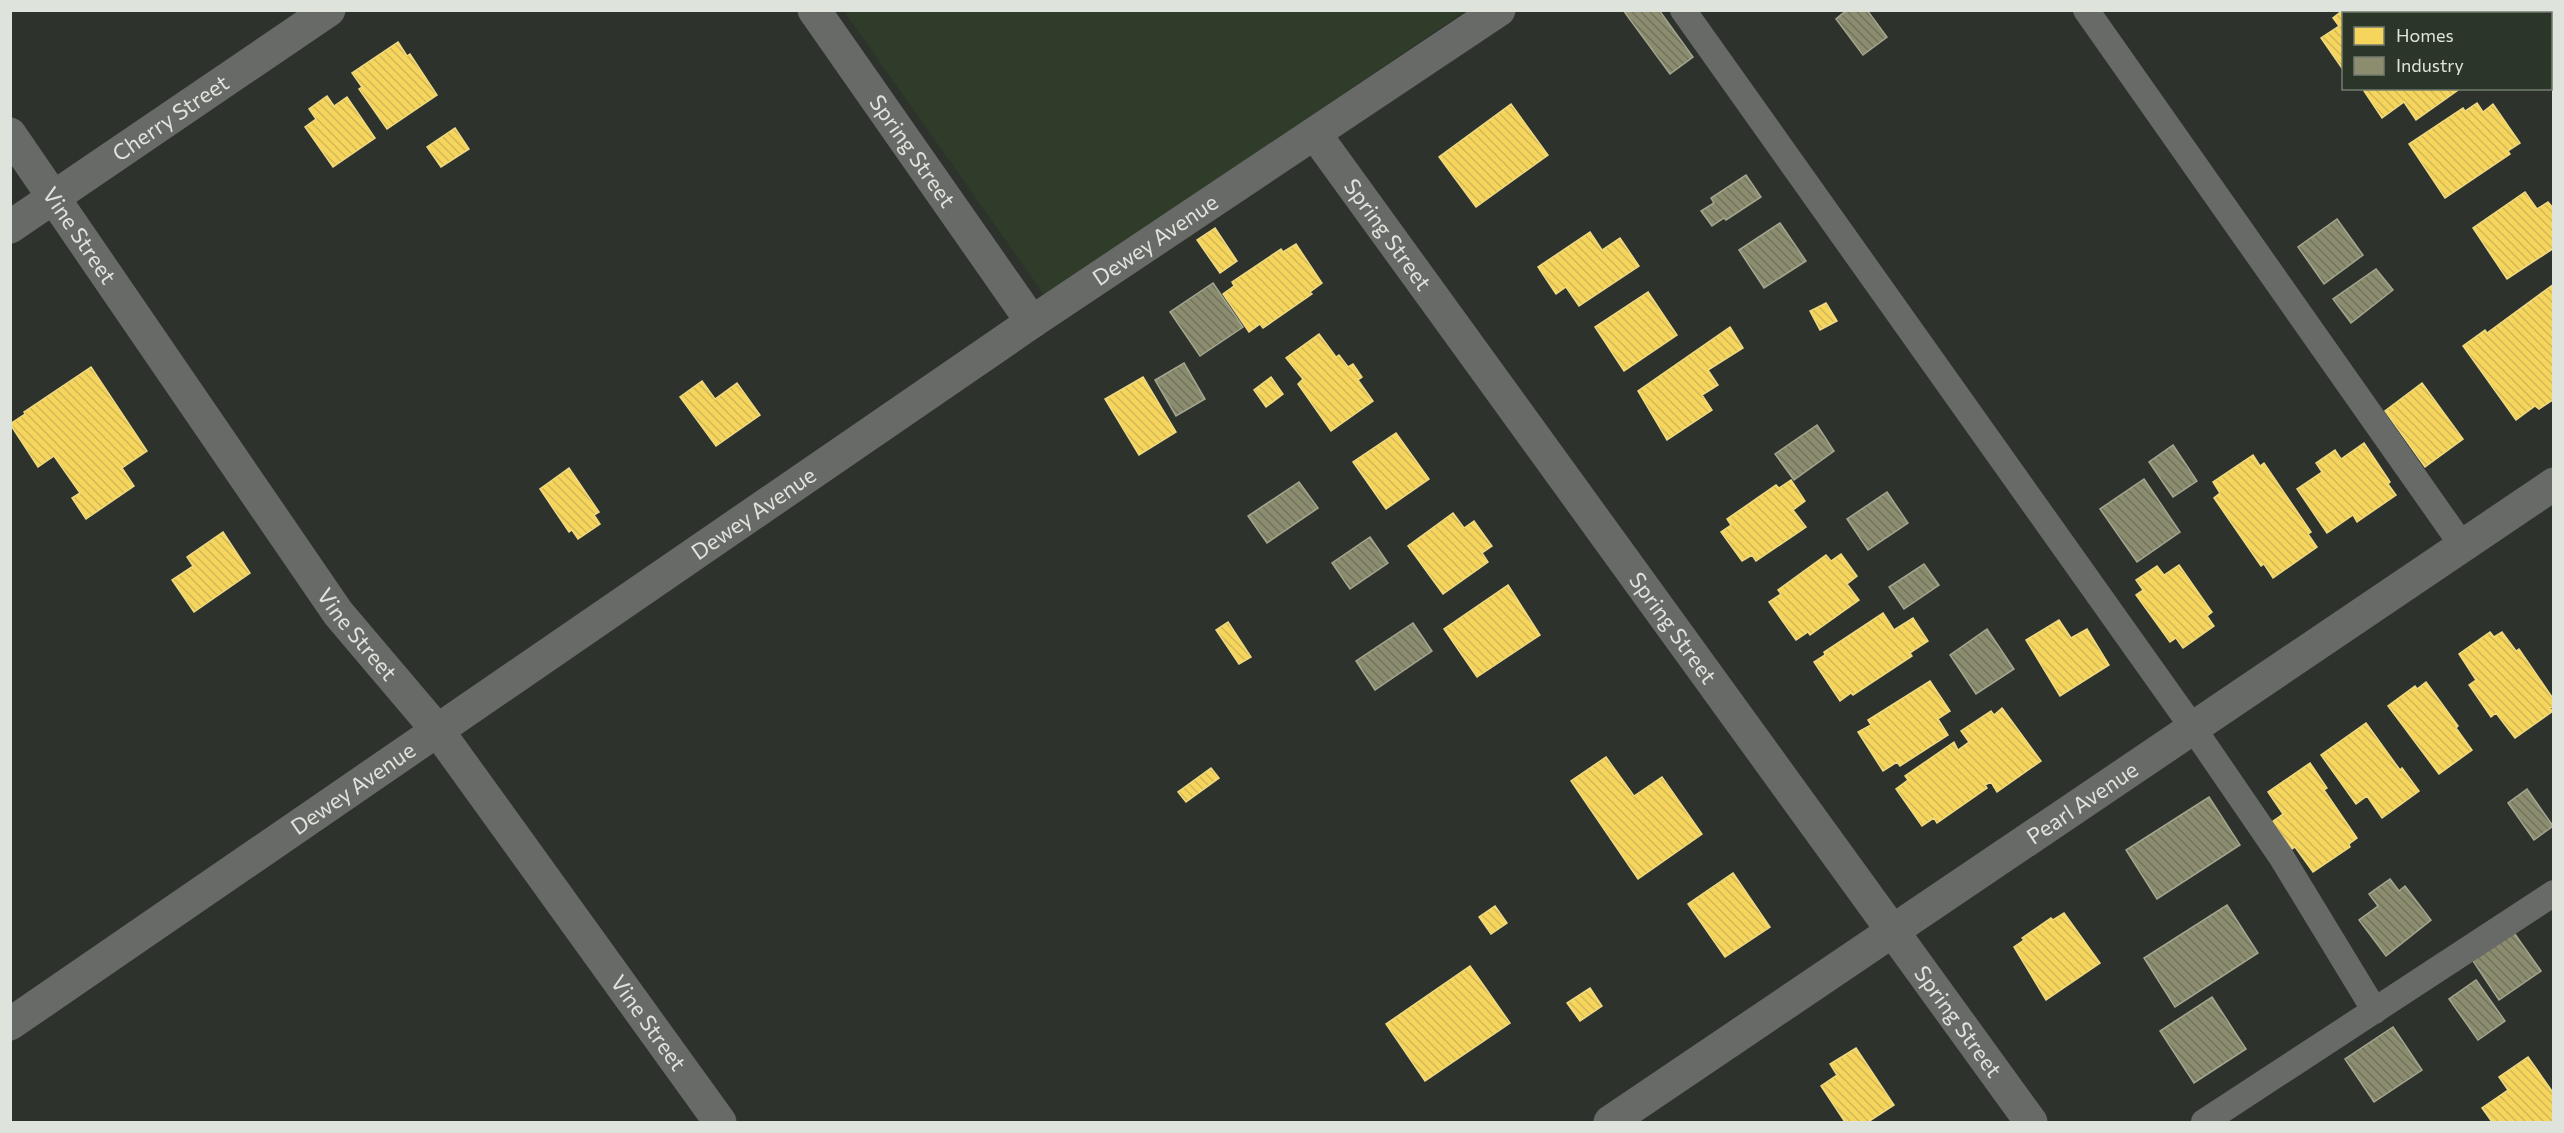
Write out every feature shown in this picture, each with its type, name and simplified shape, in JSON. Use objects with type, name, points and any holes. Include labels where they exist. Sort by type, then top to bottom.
[{"type":"street","name":"Cherry Street","points":[[10,227],[329,10]]},
{"type":"street","name":"Spring Street","points":[[814,10],[1032,322]]},
{"type":"street","name":"Dewey Avenue","points":[[10,1024],[1032,322],[1500,10]]},
{"type":"street","name":"Vine Street","points":[[10,134],[338,613],[438,731],[720,1122]]},
{"type":"street","name":"Spring Street","points":[[1315,134],[2031,1122]]},
{"type":"street","name":"Pearl Avenue","points":[[1610,1122],[2553,484]]},
{"type":"lane","points":[[1683,10],[2193,729],[2282,858],[2375,1011]]},
{"type":"lane","points":[[2086,10],[2462,545]]},
{"type":"lane","points":[[2204,1122],[2553,892]]},
{"type":"shaded area","points":[[844,11],[1465,11],[1045,296]]},
{"type":"building: Homes","points":[[2343,10],[2429,10],[2426,12],[2342,12],[2342,68],[2321,38],[2339,26],[2333,18]]},
{"type":"building: Homes","points":[[398,42],[407,56],[410,54],[437,95],[387,129],[359,89],[362,87],[352,73]]},
{"type":"building: Homes","points":[[2458,90],[2416,120],[2404,102],[2382,118],[2364,91]]},
{"type":"building: Homes","points":[[327,96],[334,106],[347,97],[375,138],[333,167],[305,127],[316,119],[309,109]]},
{"type":"building: Homes","points":[[2477,103],[2483,112],[2493,104],[2520,143],[2508,151],[2510,154],[2445,198],[2409,144],[2463,108],[2465,111]]},
{"type":"building: Homes","points":[[1511,104],[1548,155],[1476,207],[1439,157]]},
{"type":"building: Homes","points":[[455,128],[469,149],[441,167],[427,147]]},
{"type":"building: Homes","points":[[2525,192],[2537,209],[2548,202],[2554,209],[2554,248],[2507,279],[2473,228]]},
{"type":"building: Homes","points":[[1215,228],[1237,261],[1220,273],[1197,240]]},
{"type":"building: Homes","points":[[1590,232],[1602,250],[1620,238],[1639,266],[1579,306],[1566,287],[1556,294],[1538,267]]},
{"type":"building: Homes","points":[[1296,244],[1322,283],[1310,292],[1312,294],[1263,328],[1260,324],[1249,332],[1223,294],[1234,286],[1232,282],[1281,249],[1283,252]]},
{"type":"building: Homes","points":[[2554,284],[2554,399],[2539,409],[2535,406],[2516,420],[2463,346],[2485,330],[2487,333]]},
{"type":"building: Homes","points":[[1648,292],[1677,335],[1624,371],[1595,327]]},
{"type":"building: Homes","points":[[1826,303],[1837,321],[1820,330],[1810,311]]},
{"type":"building: Homes","points":[[1730,327],[1743,348],[1708,370],[1718,385],[1702,395],[1712,410],[1667,440],[1638,391]]},
{"type":"building: Homes","points":[[1319,334],[1336,357],[1339,355],[1348,367],[1353,364],[1362,377],[1358,380],[1373,401],[1331,431],[1298,384],[1303,379],[1286,358]]},
{"type":"building: Homes","points":[[91,367],[147,451],[122,468],[134,486],[86,519],[72,498],[80,493],[54,456],[38,467],[10,424]]},
{"type":"building: Homes","points":[[1143,377],[1176,432],[1139,455],[1105,399]]},
{"type":"building: Homes","points":[[1271,377],[1283,394],[1266,407],[1254,390]]},
{"type":"building: Homes","points":[[702,381],[715,399],[737,383],[760,415],[716,446],[680,397]]},
{"type":"building: Homes","points":[[2422,383],[2463,439],[2425,467],[2385,411]]},
{"type":"building: Homes","points":[[1396,433],[1429,479],[1386,509],[1353,462]]},
{"type":"building: Homes","points":[[2364,443],[2396,495],[2357,522],[2353,515],[2327,533],[2297,489],[2322,472],[2316,463],[2335,450],[2341,459]]},
{"type":"building: Homes","points":[[2253,455],[2260,466],[2264,463],[2311,532],[2308,534],[2317,547],[2273,578],[2264,564],[2261,566],[2214,498],[2220,493],[2213,482]]},
{"type":"building: Homes","points":[[569,468],[599,512],[594,515],[600,524],[578,539],[572,530],[569,532],[540,489]]},
{"type":"building: Homes","points":[[1791,480],[1805,501],[1793,510],[1806,527],[1756,561],[1752,555],[1742,561],[1721,532],[1731,525],[1727,519],[1776,485],[1779,488]]},
{"type":"building: Homes","points":[[1453,513],[1464,528],[1474,521],[1492,546],[1482,553],[1488,562],[1443,594],[1408,546]]},
{"type":"building: Homes","points":[[223,532],[250,573],[194,612],[172,580],[193,566],[187,557]]},
{"type":"building: Homes","points":[[1841,554],[1857,576],[1847,584],[1859,600],[1810,635],[1808,632],[1796,640],[1769,602],[1781,594],[1778,590],[1826,555],[1831,561]]},
{"type":"building: Homes","points":[[2179,565],[2212,612],[2207,616],[2214,626],[2183,648],[2176,638],[2170,642],[2136,595],[2143,590],[2136,580],[2157,566],[2164,575]]},
{"type":"building: Homes","points":[[1508,585],[1540,635],[1477,677],[1444,629]]},
{"type":"building: Homes","points":[[1883,613],[1894,630],[1913,618],[1928,641],[1910,653],[1912,656],[1853,695],[1851,693],[1840,701],[1814,662],[1825,655],[1824,652]]},
{"type":"building: Homes","points":[[2059,620],[2071,638],[2087,629],[2109,665],[2060,696],[2026,640]]},
{"type":"building: Homes","points":[[1228,622],[1251,657],[1239,664],[1216,630]]},
{"type":"building: Homes","points":[[2490,632],[2494,637],[2502,632],[2516,651],[2519,649],[2554,700],[2554,706],[2550,708],[2553,711],[2515,738],[2496,713],[2491,717],[2469,685],[2476,680],[2459,654]]},
{"type":"building: Homes","points":[[1930,681],[1950,711],[1938,719],[1948,735],[1900,766],[1897,762],[1883,771],[1858,732],[1871,725],[1868,720]]},
{"type":"building: Homes","points":[[2426,682],[2458,726],[2456,728],[2472,750],[2439,774],[2388,706],[2415,686],[2417,689]]},
{"type":"building: Homes","points":[[2002,708],[2041,761],[1997,792],[1991,782],[1985,785],[1987,788],[1937,823],[1934,818],[1922,826],[1896,789],[1908,780],[1905,776],[1954,742],[1958,750],[1969,742],[1961,731],[1991,711],[1994,715]]},
{"type":"building: Homes","points":[[2366,723],[2400,770],[2402,768],[2419,791],[2382,818],[2367,796],[2356,804],[2321,755]]},
{"type":"building: Homes","points":[[1606,757],[1634,796],[1662,777],[1702,834],[1638,879],[1571,781]]},
{"type":"building: Homes","points":[[2310,763],[2327,788],[2324,790],[2357,838],[2349,844],[2350,847],[2313,872],[2295,847],[2292,849],[2272,822],[2283,814],[2268,792]]},
{"type":"building: Homes","points":[[1211,768],[1219,778],[1186,802],[1178,792]]},
{"type":"building: Homes","points":[[1733,873],[1770,927],[1725,957],[1688,904]]},
{"type":"building: Homes","points":[[1495,906],[1507,923],[1491,934],[1479,917]]},
{"type":"building: Homes","points":[[2064,913],[2100,963],[2046,1000],[2014,947],[2024,940],[2022,938],[2051,918],[2053,920]]},
{"type":"building: Homes","points":[[1470,966],[1510,1023],[1425,1081],[1386,1024]]},
{"type":"building: Homes","points":[[1590,988],[1602,1006],[1580,1021],[1567,1003]]},
{"type":"building: Homes","points":[[1856,1048],[1894,1105],[1868,1122],[1845,1122],[1821,1086],[1837,1075],[1830,1064]]},
{"type":"building: Homes","points":[[2528,1057],[2554,1094],[2554,1122],[2492,1122],[2482,1108],[2508,1090],[2499,1077]]},
{"type":"building: Industry","points":[[1623,10],[1659,10],[1693,57],[1670,74]]},
{"type":"building: Industry","points":[[1847,10],[1867,10],[1887,37],[1863,55],[1836,19]]},
{"type":"building: Industry","points":[[1746,175],[1761,197],[1726,220],[1724,218],[1712,226],[1701,211],[1714,203],[1711,198]]},
{"type":"building: Industry","points":[[2337,219],[2363,255],[2324,284],[2298,247]]},
{"type":"building: Industry","points":[[1780,223],[1806,261],[1764,288],[1739,250]]},
{"type":"building: Industry","points":[[2376,269],[2393,290],[2351,323],[2333,299]]},
{"type":"building: Industry","points":[[1213,283],[1243,327],[1200,356],[1170,312]]},
{"type":"building: Industry","points":[[1184,363],[1205,399],[1176,416],[1155,380]]},
{"type":"building: Industry","points":[[1817,425],[1834,451],[1794,480],[1775,454]]},
{"type":"building: Industry","points":[[2173,445],[2197,481],[2173,497],[2149,462]]},
{"type":"building: Industry","points":[[2144,479],[2180,532],[2137,562],[2100,509]]},
{"type":"building: Industry","points":[[1299,482],[1318,508],[1267,543],[1248,516]]},
{"type":"building: Industry","points":[[1887,492],[1908,523],[1868,550],[1847,519]]},
{"type":"building: Industry","points":[[1370,537],[1388,563],[1350,589],[1332,563]]},
{"type":"building: Industry","points":[[1924,564],[1939,585],[1904,609],[1889,587]]},
{"type":"building: Industry","points":[[1413,623],[1432,651],[1375,690],[1356,661]]},
{"type":"building: Industry","points":[[1987,629],[2014,669],[1976,694],[1950,655]]},
{"type":"building: Industry","points":[[2527,789],[2553,826],[2534,840],[2508,803]]},
{"type":"building: Industry","points":[[2209,797],[2240,845],[2157,899],[2126,850]]},
{"type":"building: Industry","points":[[2390,879],[2399,891],[2405,886],[2431,920],[2386,956],[2359,920],[2378,906],[2369,894]]},
{"type":"building: Industry","points":[[2227,905],[2258,953],[2175,1007],[2144,958]]},
{"type":"building: Industry","points":[[2512,930],[2541,971],[2499,1000],[2471,958]]},
{"type":"building: Industry","points":[[2476,980],[2505,1021],[2478,1040],[2449,999]]},
{"type":"building: Industry","points":[[2212,997],[2246,1049],[2194,1083],[2160,1031]]},
{"type":"building: Industry","points":[[2393,1027],[2422,1070],[2374,1102],[2345,1059]]}]
